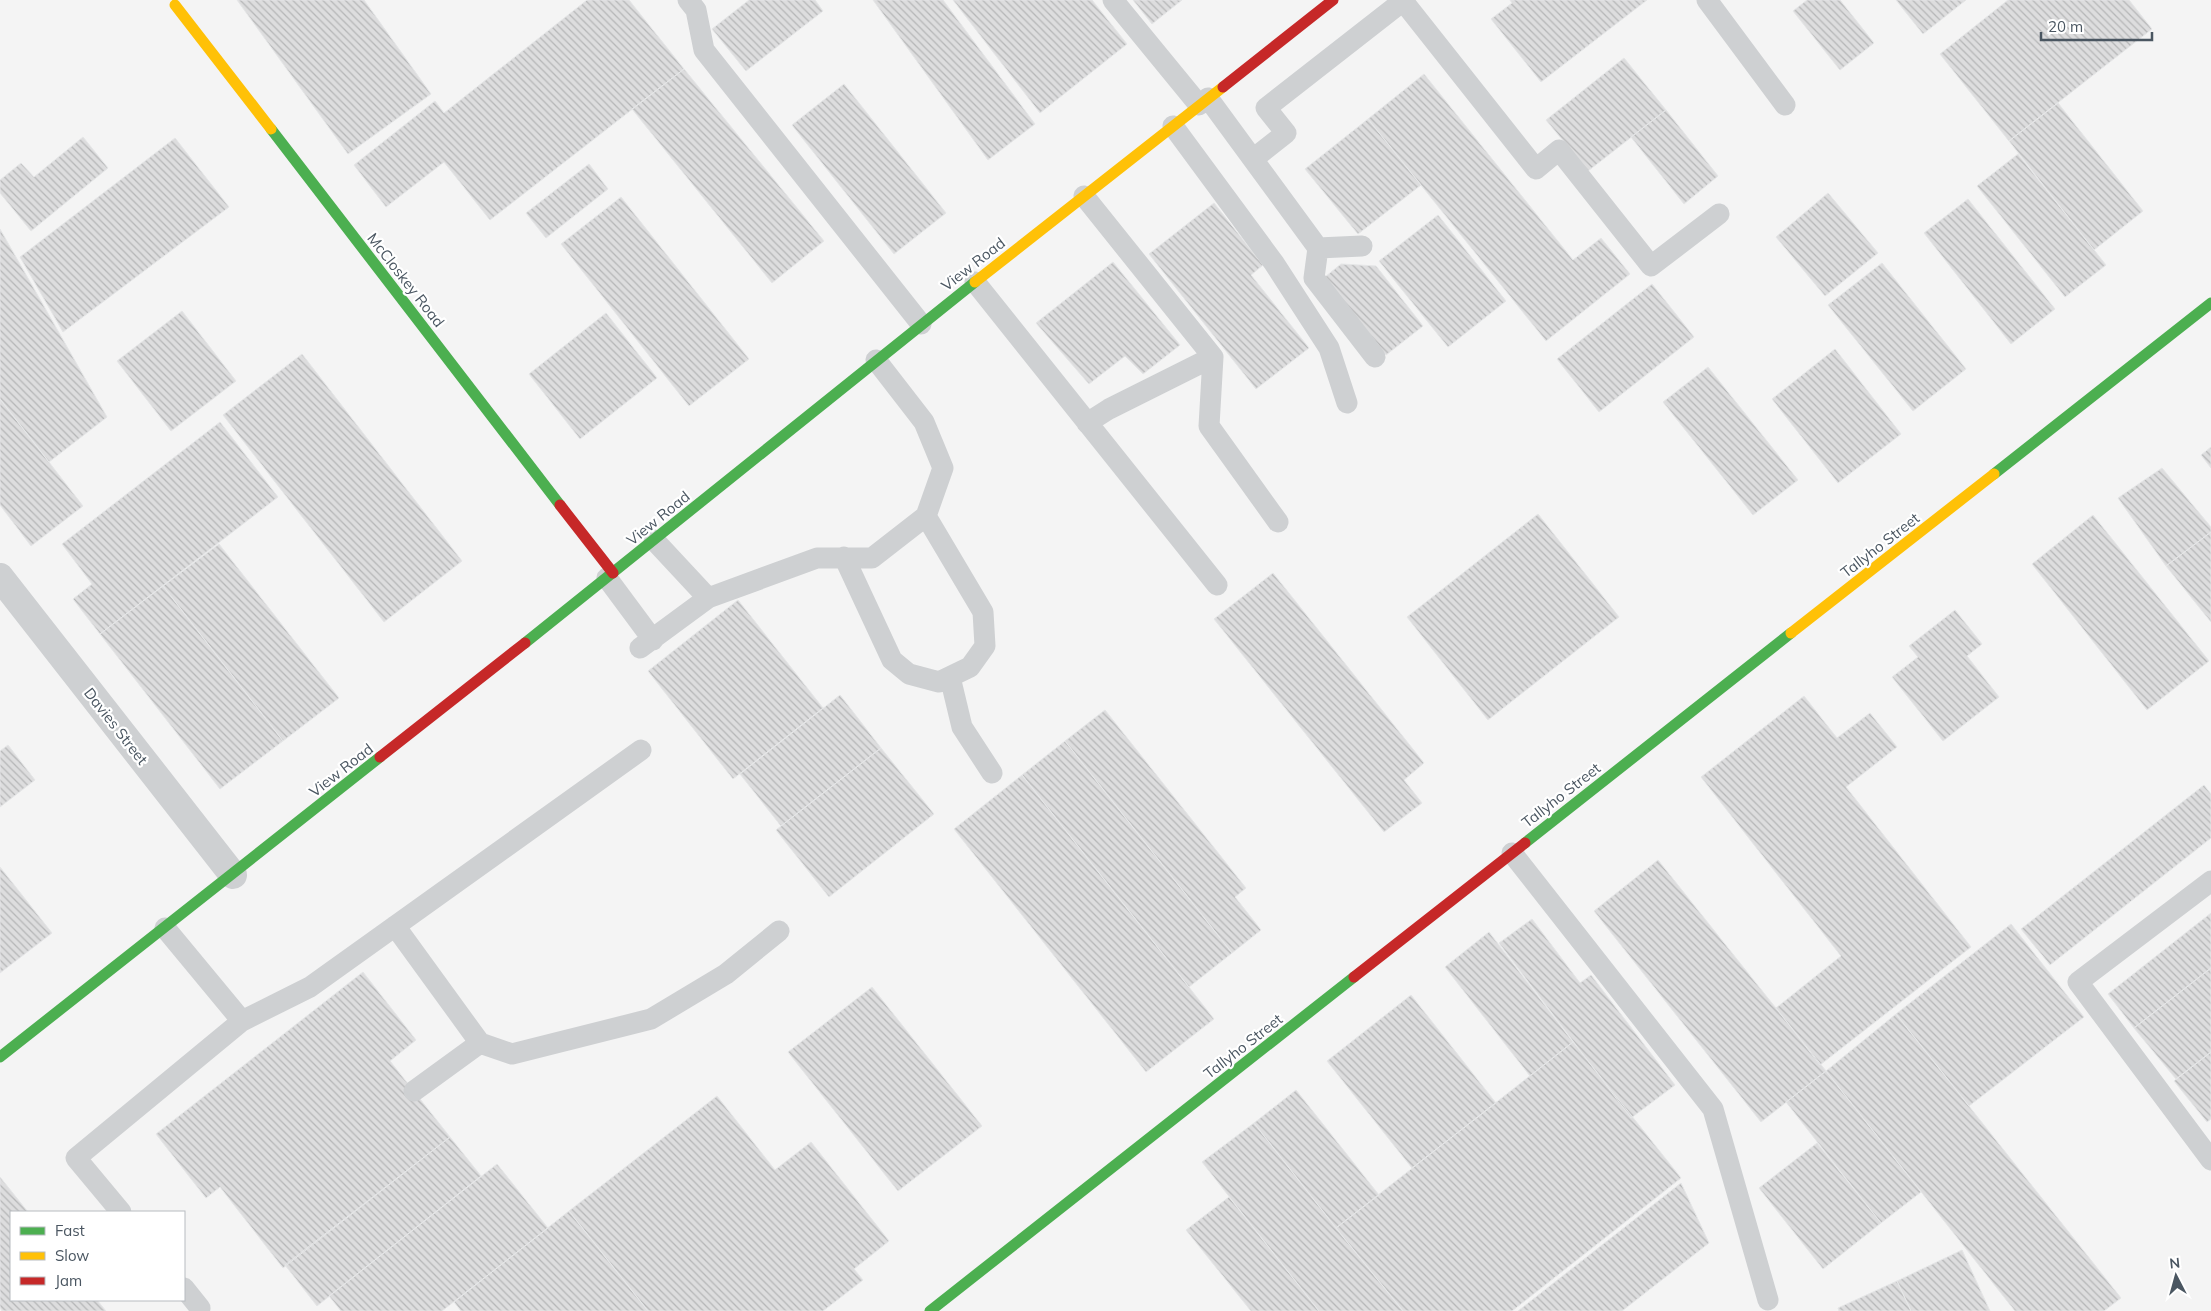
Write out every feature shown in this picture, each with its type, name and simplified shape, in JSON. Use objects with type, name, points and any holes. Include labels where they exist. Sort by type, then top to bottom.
[{"type":"street","name":"View Road","points":[[0,1057],[233,875],[610,576],[921,324],[1333,0]]},
{"type":"street","name":"McCloskey Road","points":[[175,5],[610,576]]},
{"type":"street","name":"Tallyho Street","points":[[930,1311],[2211,303]]},
{"type":"street","name":"Davies Street","points":[[0,577],[233,875]]},
{"type":"lane","points":[[688,0],[696,10],[704,50],[921,324]]},
{"type":"lane","points":[[1114,0],[1253,159],[1318,248],[1314,278],[1375,357]]},
{"type":"lane","points":[[1707,0],[1785,105]]},
{"type":"lane","points":[[1253,159],[1286,133],[1266,108],[1402,1],[1536,169],[1559,150],[1651,266],[1719,214]]},
{"type":"lane","points":[[1173,126],[1274,263],[1328,348],[1346,403]]},
{"type":"lane","points":[[1084,196],[1212,357],[1210,426],[1278,522]]},
{"type":"lane","points":[[1318,248],[1362,246]]},
{"type":"lane","points":[[975,282],[1217,585]]},
{"type":"lane","points":[[1087,423],[1109,409],[1212,357]]},
{"type":"lane","points":[[610,576],[647,644],[708,598],[817,558],[872,558],[926,516],[943,468],[924,422],[876,360]]},
{"type":"lane","points":[[844,558],[892,660],[909,674],[939,682],[970,667],[985,646],[983,612],[926,516]]},
{"type":"lane","points":[[654,540],[708,598]]},
{"type":"lane","points":[[950,677],[962,727],[992,773]]},
{"type":"lane","points":[[120,1211],[76,1158],[242,1021],[310,987],[641,750]]},
{"type":"lane","points":[[1512,853],[1713,1109],[1768,1300]]},
{"type":"lane","points":[[2211,881],[2078,982],[2211,1160]]},
{"type":"lane","points":[[395,926],[480,1044],[512,1054],[651,1019],[726,974],[779,931]]},
{"type":"lane","points":[[165,928],[242,1021]]},
{"type":"lane","points":[[414,1092],[480,1044]]},
{"type":"lane","points":[[185,1289],[200,1308]]},
{"type":"building","points":[[237,0],[364,0],[431,94],[348,154]]},
{"type":"building","points":[[587,0],[629,0],[684,69],[490,220],[444,162],[386,207],[354,165],[435,101],[444,113]]},
{"type":"building","points":[[749,0],[815,0],[823,11],[746,71],[712,29]]},
{"type":"building","points":[[873,0],[943,0],[1035,124],[988,160]]},
{"type":"building","points":[[953,0],[1092,0],[1127,44],[1040,113]]},
{"type":"building","points":[[1133,0],[1182,0],[1152,24]]},
{"type":"building","points":[[1510,0],[1647,0],[1541,82],[1491,19],[1512,3]]},
{"type":"building","points":[[1807,0],[1840,0],[1874,43],[1840,70],[1793,11]]},
{"type":"building","points":[[1896,0],[1966,0],[1923,34]]},
{"type":"building","points":[[2008,0],[2129,0],[2152,29],[2009,141],[1940,54]]},
{"type":"building","points":[[1624,58],[1666,110],[1588,171],[1546,120]]},
{"type":"building","points":[[684,69],[824,241],[772,283],[632,109]]},
{"type":"building","points":[[1424,74],[1573,260],[1601,238],[1630,274],[1546,341],[1368,119]]},
{"type":"building","points":[[844,84],[946,213],[894,254],[792,125]]},
{"type":"building","points":[[2058,103],[2143,211],[2094,250],[2009,141]]},
{"type":"building","points":[[1666,110],[1718,176],[1684,204],[1631,137]]},
{"type":"building","points":[[1368,119],[1421,185],[1358,234],[1305,169]]},
{"type":"building","points":[[83,137],[108,168],[31,231],[0,193],[0,180],[21,163],[34,177]]},
{"type":"building","points":[[175,138],[229,207],[63,332],[20,257]]},
{"type":"building","points":[[2018,154],[2106,265],[2065,297],[1977,186]]},
{"type":"building","points":[[589,164],[608,189],[546,238],[526,213]]},
{"type":"building","points":[[1828,193],[1878,253],[1825,296],[1776,237]]},
{"type":"building","points":[[621,197],[749,359],[689,406],[561,244]]},
{"type":"building","points":[[1968,199],[2055,309],[2011,344],[1924,233]]},
{"type":"building","points":[[1214,203],[1263,265],[1251,275],[1309,348],[1256,389],[1149,254]]},
{"type":"building","points":[[1438,215],[1506,301],[1448,347],[1379,261]]},
{"type":"building","points":[[0,229],[107,417],[49,462],[0,399]]},
{"type":"building","points":[[1113,262],[1180,345],[1143,374],[1125,356],[1089,384],[1036,323]]},
{"type":"building","points":[[1882,263],[1966,369],[1913,411],[1828,305]]},
{"type":"building","points":[[1341,264],[1376,266],[1423,326],[1386,355],[1325,277]]},
{"type":"building","points":[[1652,284],[1694,337],[1599,412],[1557,359]]},
{"type":"building","points":[[182,311],[236,381],[171,431],[117,361]]},
{"type":"building","points":[[606,313],[657,378],[580,439],[529,374]]},
{"type":"building","points":[[1835,349],[1901,434],[1838,483],[1772,399]]},
{"type":"building","points":[[302,354],[462,561],[384,622],[223,415]]},
{"type":"building","points":[[1708,367],[1798,480],[1753,515],[1663,402]]},
{"type":"building","points":[[0,399],[83,506],[31,546],[0,505]]},
{"type":"building","points":[[220,422],[278,497],[100,634],[73,599],[92,584],[62,544]]},
{"type":"building","points":[[2211,447],[2211,468],[2201,455]]},
{"type":"building","points":[[2162,468],[2211,527],[2211,532],[2166,566],[2118,498]]},
{"type":"building","points":[[1538,514],[1619,617],[1488,720],[1407,617]]},
{"type":"building","points":[[2093,515],[2209,661],[2147,710],[2032,564]]},
{"type":"building","points":[[2211,532],[2211,622],[2166,566]]},
{"type":"building","points":[[219,544],[339,698],[283,741],[163,586]]},
{"type":"building","points":[[1273,573],[1424,763],[1404,780],[1422,803],[1384,832],[1214,619]]},
{"type":"building","points":[[163,586],[283,741],[220,789],[100,634]]},
{"type":"building","points":[[738,600],[823,708],[733,779],[648,671]]},
{"type":"building","points":[[1955,610],[1982,644],[1967,656],[1999,697],[1943,741],[1892,677],[1918,657],[1909,646]]},
{"type":"building","points":[[840,695],[881,748],[781,826],[740,774]]},
{"type":"building","points":[[1804,696],[1837,738],[1870,713],[1897,747],[1846,787],[1971,947],[1820,1065],[1776,1008],[1841,956],[1701,777]]},
{"type":"building","points":[[1105,710],[1246,888],[1235,897],[1261,930],[1232,953],[1065,741]]},
{"type":"building","points":[[1065,741],[1232,953],[1189,987],[1022,775]]},
{"type":"building","points":[[8,745],[35,780],[0,807],[0,751]]},
{"type":"building","points":[[881,748],[934,814],[829,897],[776,830]]},
{"type":"building","points":[[1022,775],[1214,1019],[1146,1072],[954,829]]},
{"type":"building","points":[[2204,785],[2211,794],[2211,838],[2050,965],[2021,929]]},
{"type":"building","points":[[1658,860],[1826,1071],[1761,1122],[1594,911]]},
{"type":"building","points":[[0,867],[52,933],[0,973]]},
{"type":"building","points":[[2211,913],[2211,968],[2134,1028],[2108,994]]},
{"type":"building","points":[[1532,919],[1580,983],[1591,975],[1675,1085],[1631,1118],[1499,943]]},
{"type":"building","points":[[2011,924],[2084,1017],[1969,1106],[1896,1014]]},
{"type":"building","points":[[1489,932],[1573,1042],[1530,1076],[1445,967]]},
{"type":"building","points":[[2211,968],[2211,1052],[2176,1079],[2134,1028]]},
{"type":"building","points":[[363,972],[416,1040],[390,1061],[450,1137],[283,1268],[220,1187],[206,1198],[156,1134]]},
{"type":"building","points":[[872,987],[982,1126],[898,1191],[788,1052]]},
{"type":"building","points":[[1411,995],[1496,1103],[1412,1168],[1327,1061]]},
{"type":"building","points":[[1896,1014],[2121,1298],[2104,1311],[2015,1311],[1826,1071]]},
{"type":"building","points":[[1573,1042],[1681,1178],[1512,1311],[1403,1311],[1336,1228]]},
{"type":"building","points":[[2211,1052],[2211,1119],[2207,1122],[2174,1081]]},
{"type":"building","points":[[1826,1071],[1921,1192],[1881,1223],[1786,1102]]},
{"type":"building","points":[[1296,1090],[1379,1195],[1336,1228],[1254,1123]]},
{"type":"building","points":[[717,1096],[775,1170],[811,1142],[889,1241],[854,1269],[863,1280],[823,1311],[648,1311],[569,1211]]},
{"type":"building","points":[[1254,1123],[1403,1311],[1319,1311],[1202,1162]]},
{"type":"building","points":[[450,1137],[481,1176],[317,1306],[285,1265]]},
{"type":"building","points":[[1817,1143],[1881,1223],[1823,1269],[1759,1188]]},
{"type":"building","points":[[497,1164],[548,1228],[442,1311],[341,1311],[329,1296]]},
{"type":"building","points":[[0,1177],[27,1211],[10,1211],[10,1301],[98,1301],[106,1311],[2,1311],[0,1308]]},
{"type":"building","points":[[1681,1183],[1709,1243],[1622,1311],[1518,1311]]},
{"type":"building","points":[[1229,1197],[1319,1311],[1251,1311],[1186,1230]]},
{"type":"building","points":[[569,1211],[648,1311],[461,1311],[454,1302]]},
{"type":"building","points":[[1962,1250],[1990,1311],[1911,1311],[1897,1281]]},
{"type":"building","points":[[1897,1281],[1911,1311],[1839,1311],[1838,1308]]},
{"type":"traffic: fast","points":[[271,129],[560,505]]},
{"type":"traffic: fast","points":[[525,643],[975,282]]},
{"type":"traffic: fast","points":[[1994,474],[2211,303]]},
{"type":"traffic: fast","points":[[1525,843],[1791,633]]},
{"type":"traffic: fast","points":[[0,1057],[380,757]]},
{"type":"traffic: fast","points":[[930,1311],[1354,977]]},
{"type":"traffic: slow","points":[[175,5],[271,129]]},
{"type":"traffic: slow","points":[[975,282],[1223,87]]},
{"type":"traffic: slow","points":[[1791,633],[1994,474]]},
{"type":"traffic: jam","points":[[1223,87],[1333,0]]},
{"type":"traffic: jam","points":[[560,505],[613,573]]},
{"type":"traffic: jam","points":[[380,757],[525,643]]},
{"type":"traffic: jam","points":[[1354,977],[1525,843]]}]
